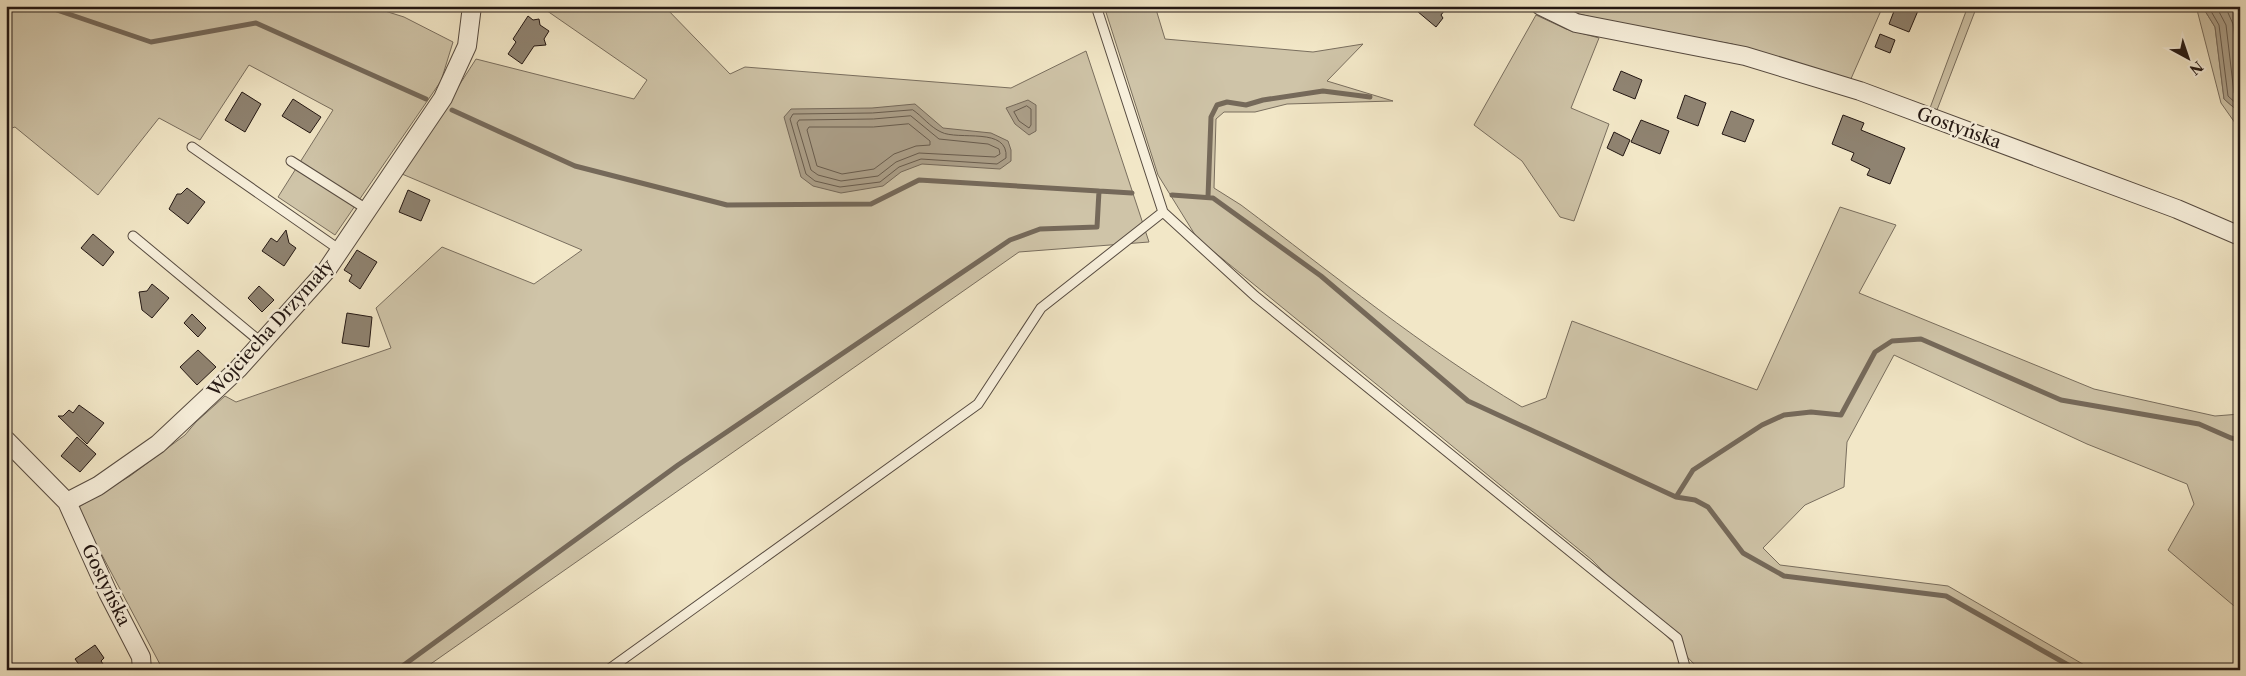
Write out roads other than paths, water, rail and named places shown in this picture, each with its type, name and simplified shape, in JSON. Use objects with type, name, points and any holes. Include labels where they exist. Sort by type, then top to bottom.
[{"type":"street","name":"Wojciecha Drzymały","points":[[67,502],[98,486],[158,444],[262,343],[326,271],[443,98],[468,46],[472,6]]},
{"type":"street","name":"Gostyńska","points":[[1541,6],[1576,23],[1745,56],[1860,91],[2177,210],[2240,236]]},
{"type":"street","points":[[6,440],[67,502]]},
{"type":"street","name":"Gostyńska","points":[[67,502],[108,593],[141,657],[142,670]]},
{"type":"lane","points":[[1096,6],[1163,212],[1255,296],[1677,638],[1686,670]]},
{"type":"lane","points":[[192,147],[340,250]]},
{"type":"lane","points":[[291,161],[368,210]]},
{"type":"lane","points":[[608,670],[978,404],[1041,308],[1163,212]]},
{"type":"lane","points":[[133,236],[262,343]]},
{"type":"water","points":[[2202,6],[2240,6],[2240,113],[2224,99],[2215,27]]},
{"type":"water","points":[[1028,100],[1036,105],[1036,131],[1029,135],[1015,124],[1006,108]]},
{"type":"water","points":[[915,104],[943,128],[991,133],[1008,141],[1011,150],[1011,161],[1000,169],[922,164],[901,172],[883,186],[841,193],[813,186],[801,177],[784,117],[791,109],[872,108]]},
{"type":"waterway","points":[[45,6],[151,42],[256,23],[426,99]]},
{"type":"waterway","points":[[1208,197],[1211,117],[1217,105],[1227,102],[1246,105],[1263,100],[1323,91],[1370,97]]},
{"type":"waterway","points":[[452,110],[575,166],[727,205],[871,204],[919,180],[1132,193]]},
{"type":"waterway","points":[[397,670],[678,465],[1010,240],[1040,229],[1097,227],[1099,191]]},
{"type":"waterway","points":[[1172,195],[1213,198],[1321,276],[1468,401],[1676,497],[1693,470],[1762,425],[1784,415],[1811,412],[1841,415],[1875,352],[1892,341],[1921,339],[2061,400],[2199,424],[2240,440]]},
{"type":"waterway","points":[[1676,497],[1695,500],[1708,507],[1743,553],[1784,576],[1946,596],[2077,670]]}]
